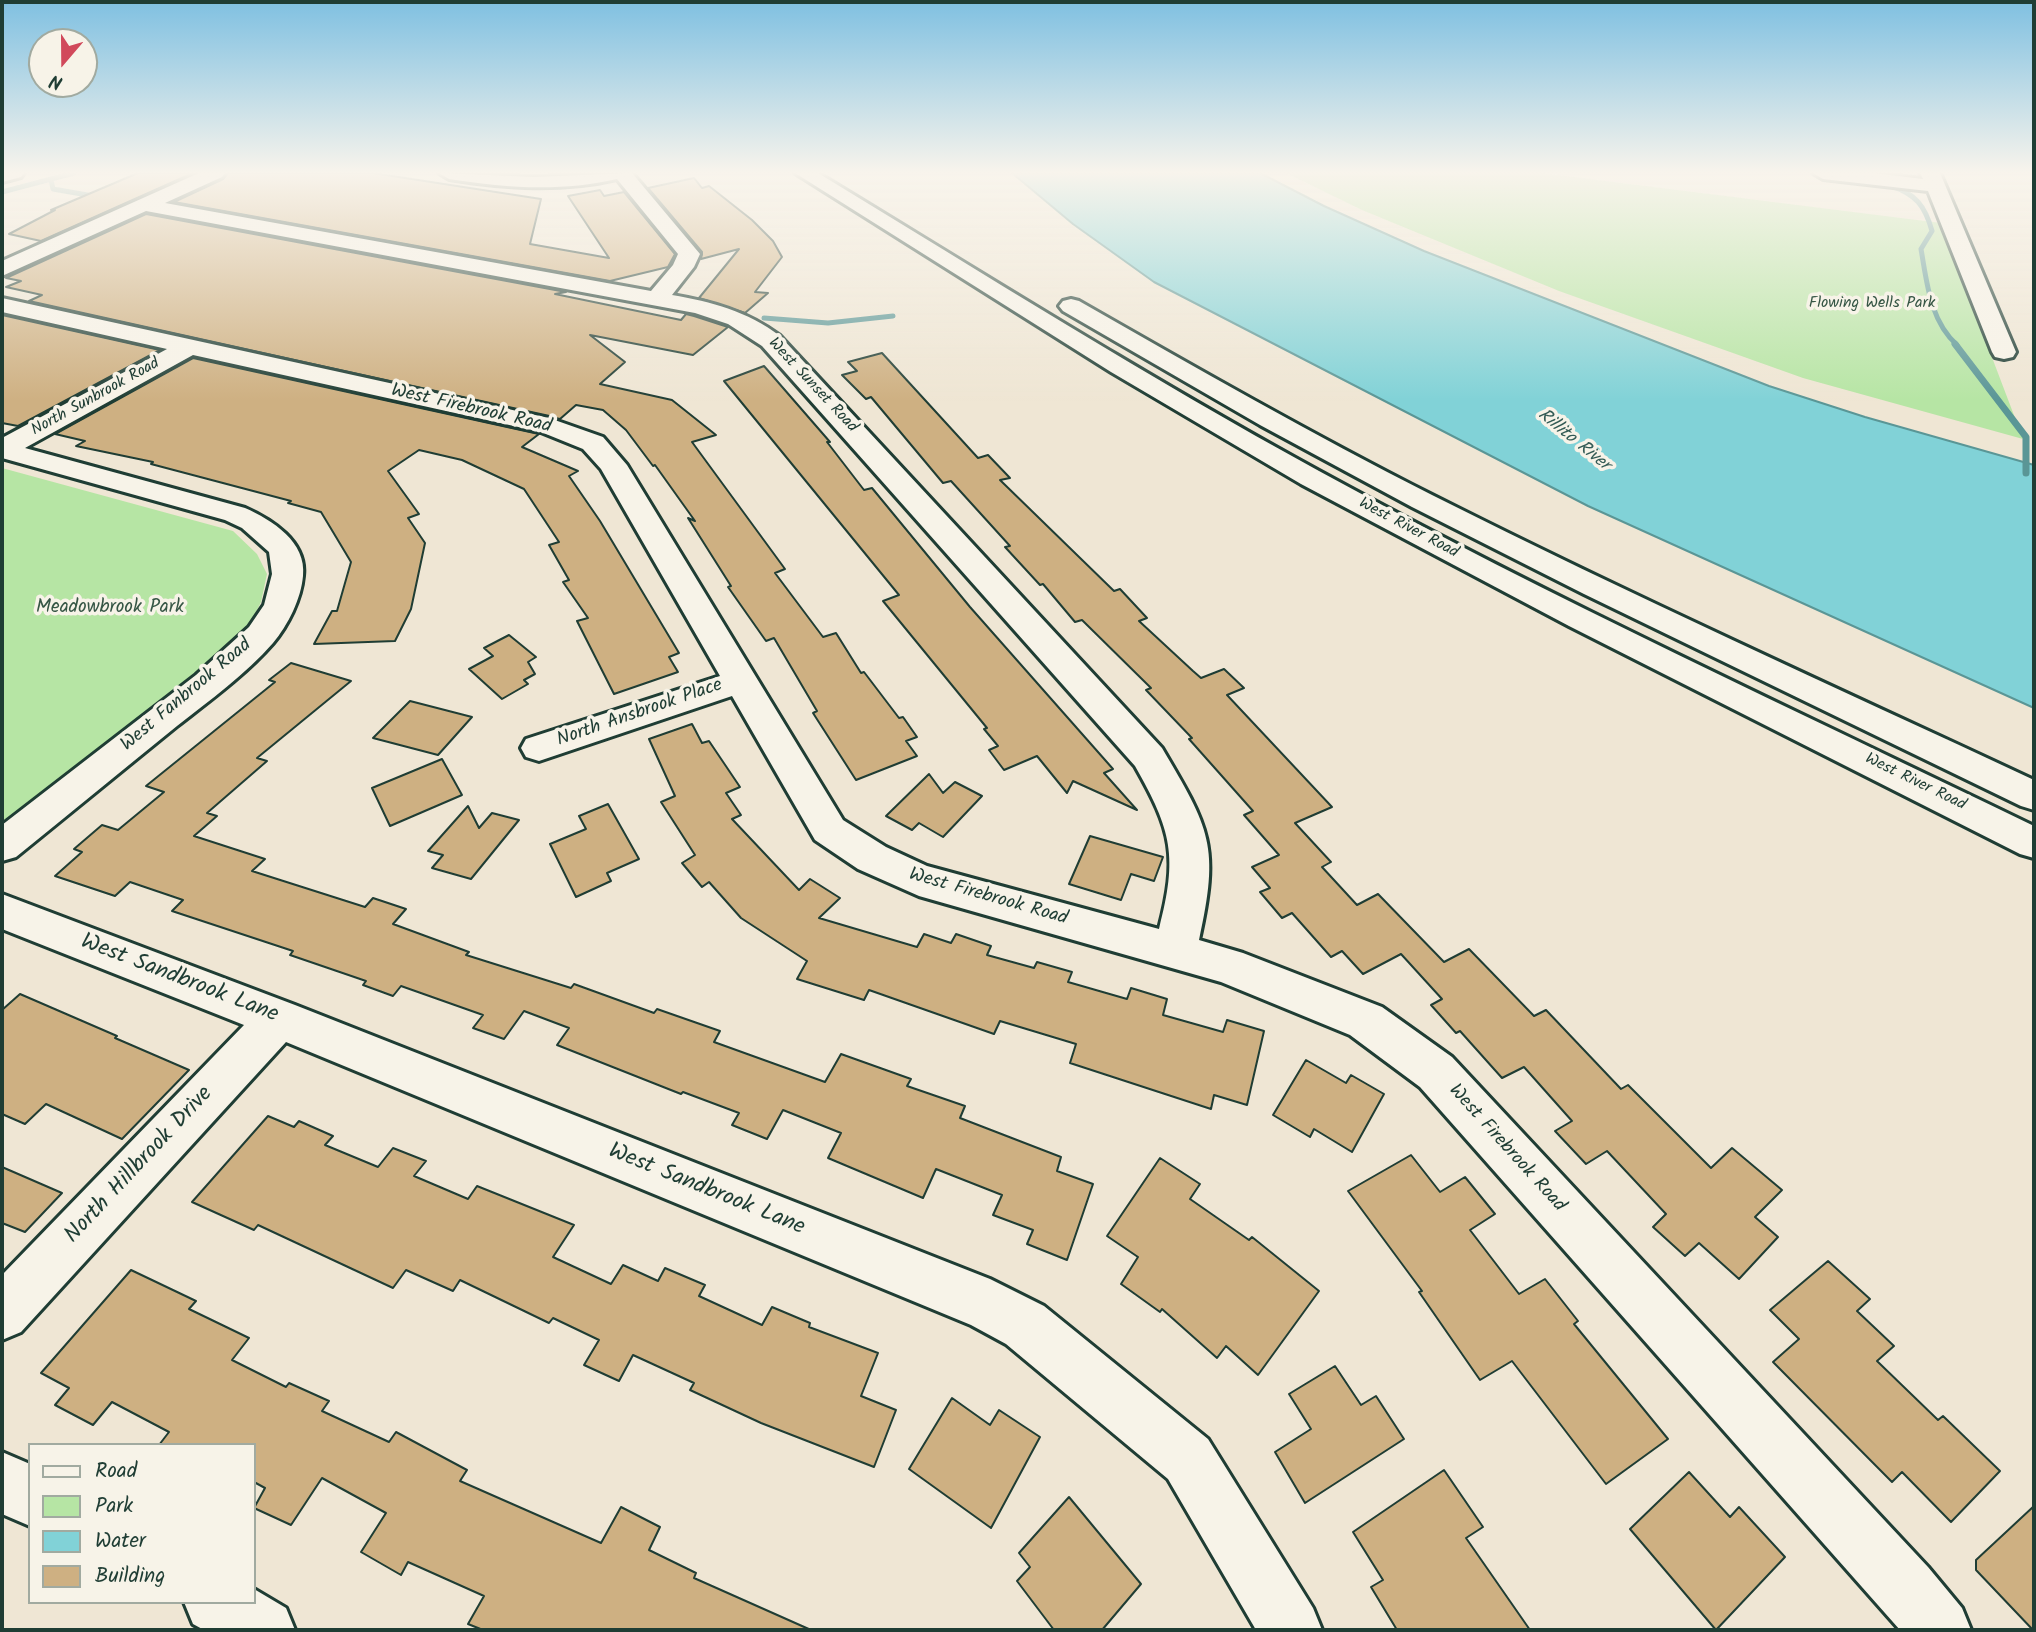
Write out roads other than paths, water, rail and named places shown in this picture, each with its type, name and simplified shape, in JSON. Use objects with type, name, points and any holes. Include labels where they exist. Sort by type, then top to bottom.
[{"type":"street","points":[[2,269],[46,249]]},
{"type":"street","name":"West Sunset Road","points":[[385,249],[731,314],[748,322],[771,341],[1149,757],[1171,798],[1191,855],[1185,914],[1175,952]]},
{"type":"street","points":[[656,299],[683,267],[690,254],[686,249]]},
{"type":"street","name":"West River Road","points":[[929,249],[1195,413],[1314,479],[1548,603],[2034,843]]},
{"type":"street","points":[[1962,249],[2004,352]]},
{"type":"street","name":"West River Road","points":[[1005,268],[1207,385],[1337,456],[1539,559],[2034,796]]},
{"type":"street","name":"West Firebrook Road","points":[[2,306],[549,426],[593,443],[613,465],[829,830],[854,850],[919,880],[1228,966],[1366,1021],[1436,1072],[1906,1589],[1940,1630]]},
{"type":"street","name":"North Sunbrook Road","points":[[2,449],[189,347]]},
{"type":"street","name":"West Fanbrook Road","points":[[2,449],[235,513],[252,522],[276,542],[284,552],[288,574],[280,605],[261,635],[208,683],[2,846]]},
{"type":"street","name":"North Ansbrook Place","points":[[539,748],[741,681]]},
{"type":"street","name":"West Sandbrook Lane","points":[[2,911],[279,1019],[990,1306],[1026,1325],[1188,1459],[1292,1630]]},
{"type":"street","name":"North Hillbrook Drive","points":[[2,1313],[279,1019]]},
{"type":"street","points":[[2,1481],[28,1496]]},
{"type":"street","points":[[218,1604],[264,1630]]},
{"type":"water","name":"Rillito River","points":[[1108,249],[1420,249],[1769,386],[1865,417],[2034,465],[2034,708],[1588,506],[1154,282]]},
{"type":"waterway","points":[[1921,249],[1935,313],[1957,345]]},
{"type":"waterway","points":[[764,318],[828,323],[893,316]]},
{"type":"waterway","points":[[1955,344],[2026,437],[2026,473]]},
{"type":"park label","name":"Flowing Wells Park","points":[[1872,304]]},
{"type":"park label","name":"Meadowbrook Park","points":[[110,609]]}]
